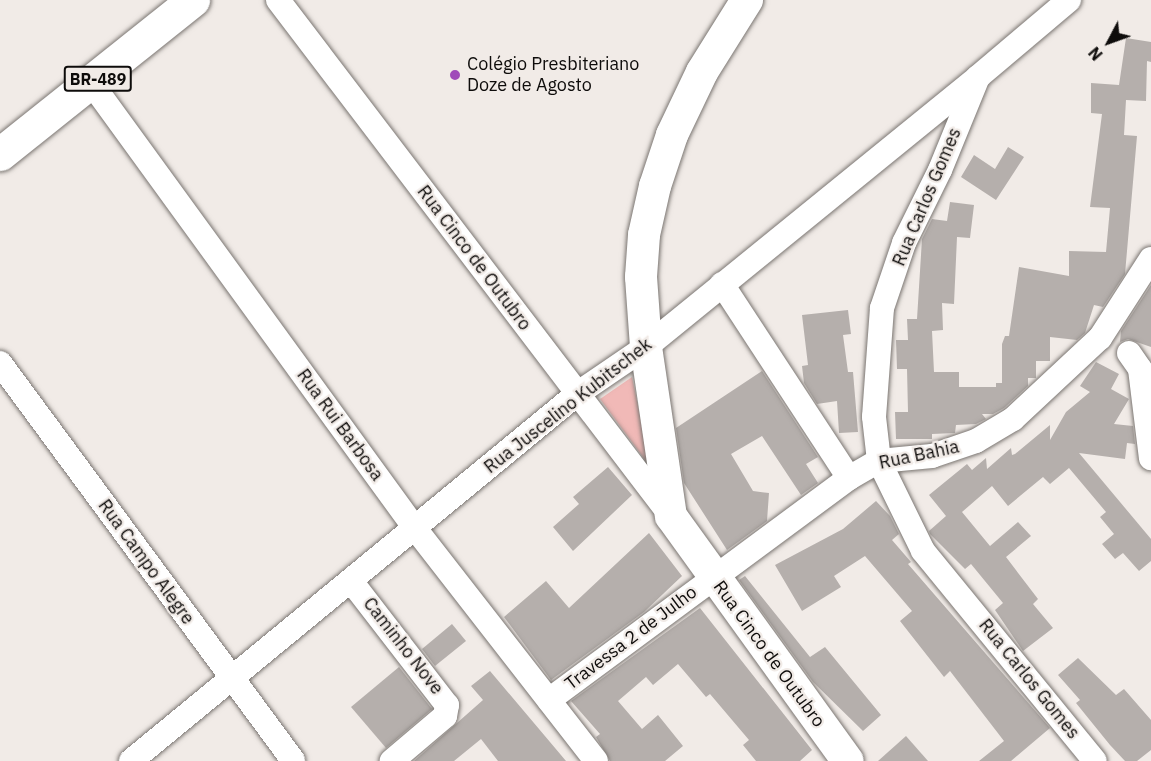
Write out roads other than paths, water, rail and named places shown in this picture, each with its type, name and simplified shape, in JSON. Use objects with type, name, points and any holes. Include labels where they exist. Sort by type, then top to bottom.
[{"type":"main road","name":"BR-489","points":[[0,154],[92,84],[193,0]]},
{"type":"street","name":"Rua Cinco de Outubro","points":[[278,0],[671,516],[848,761]]},
{"type":"street","name":"Rua Cinco de Outubro","points":[[671,516],[646,346],[641,277],[644,235],[655,186],[672,135],[702,72],[747,0]]},
{"type":"street","name":"Rua Carlos Gomes","points":[[1069,0],[978,77],[940,170],[904,243],[882,308],[875,381],[879,461],[923,551],[1095,761]]},
{"type":"street","name":"Rua Juscelino Kubitschek","points":[[131,761],[577,394],[646,346],[978,77]]},
{"type":"street","name":"Rua Rui Barbosa","points":[[92,84],[414,527],[596,761]]},
{"type":"street","name":"Rua Bahia","points":[[713,577],[849,478],[879,461],[932,456],[976,441],[1013,419],[1100,338],[1151,259]]},
{"type":"street","points":[[722,284],[849,478]]},
{"type":"street","points":[[1100,338],[1140,355],[1151,458]]},
{"type":"street","name":"Rua Campo Alegre","points":[[0,363],[293,761]]},
{"type":"street","name":"Travessa 2 de Julho","points":[[549,699],[713,577]]},
{"type":"street","name":"Caminho Nove","points":[[351,581],[447,705],[445,716],[392,761]]},
{"type":"place","name":"Colégio Presbiteriano Doze de Agosto","points":[[455,75]]}]
